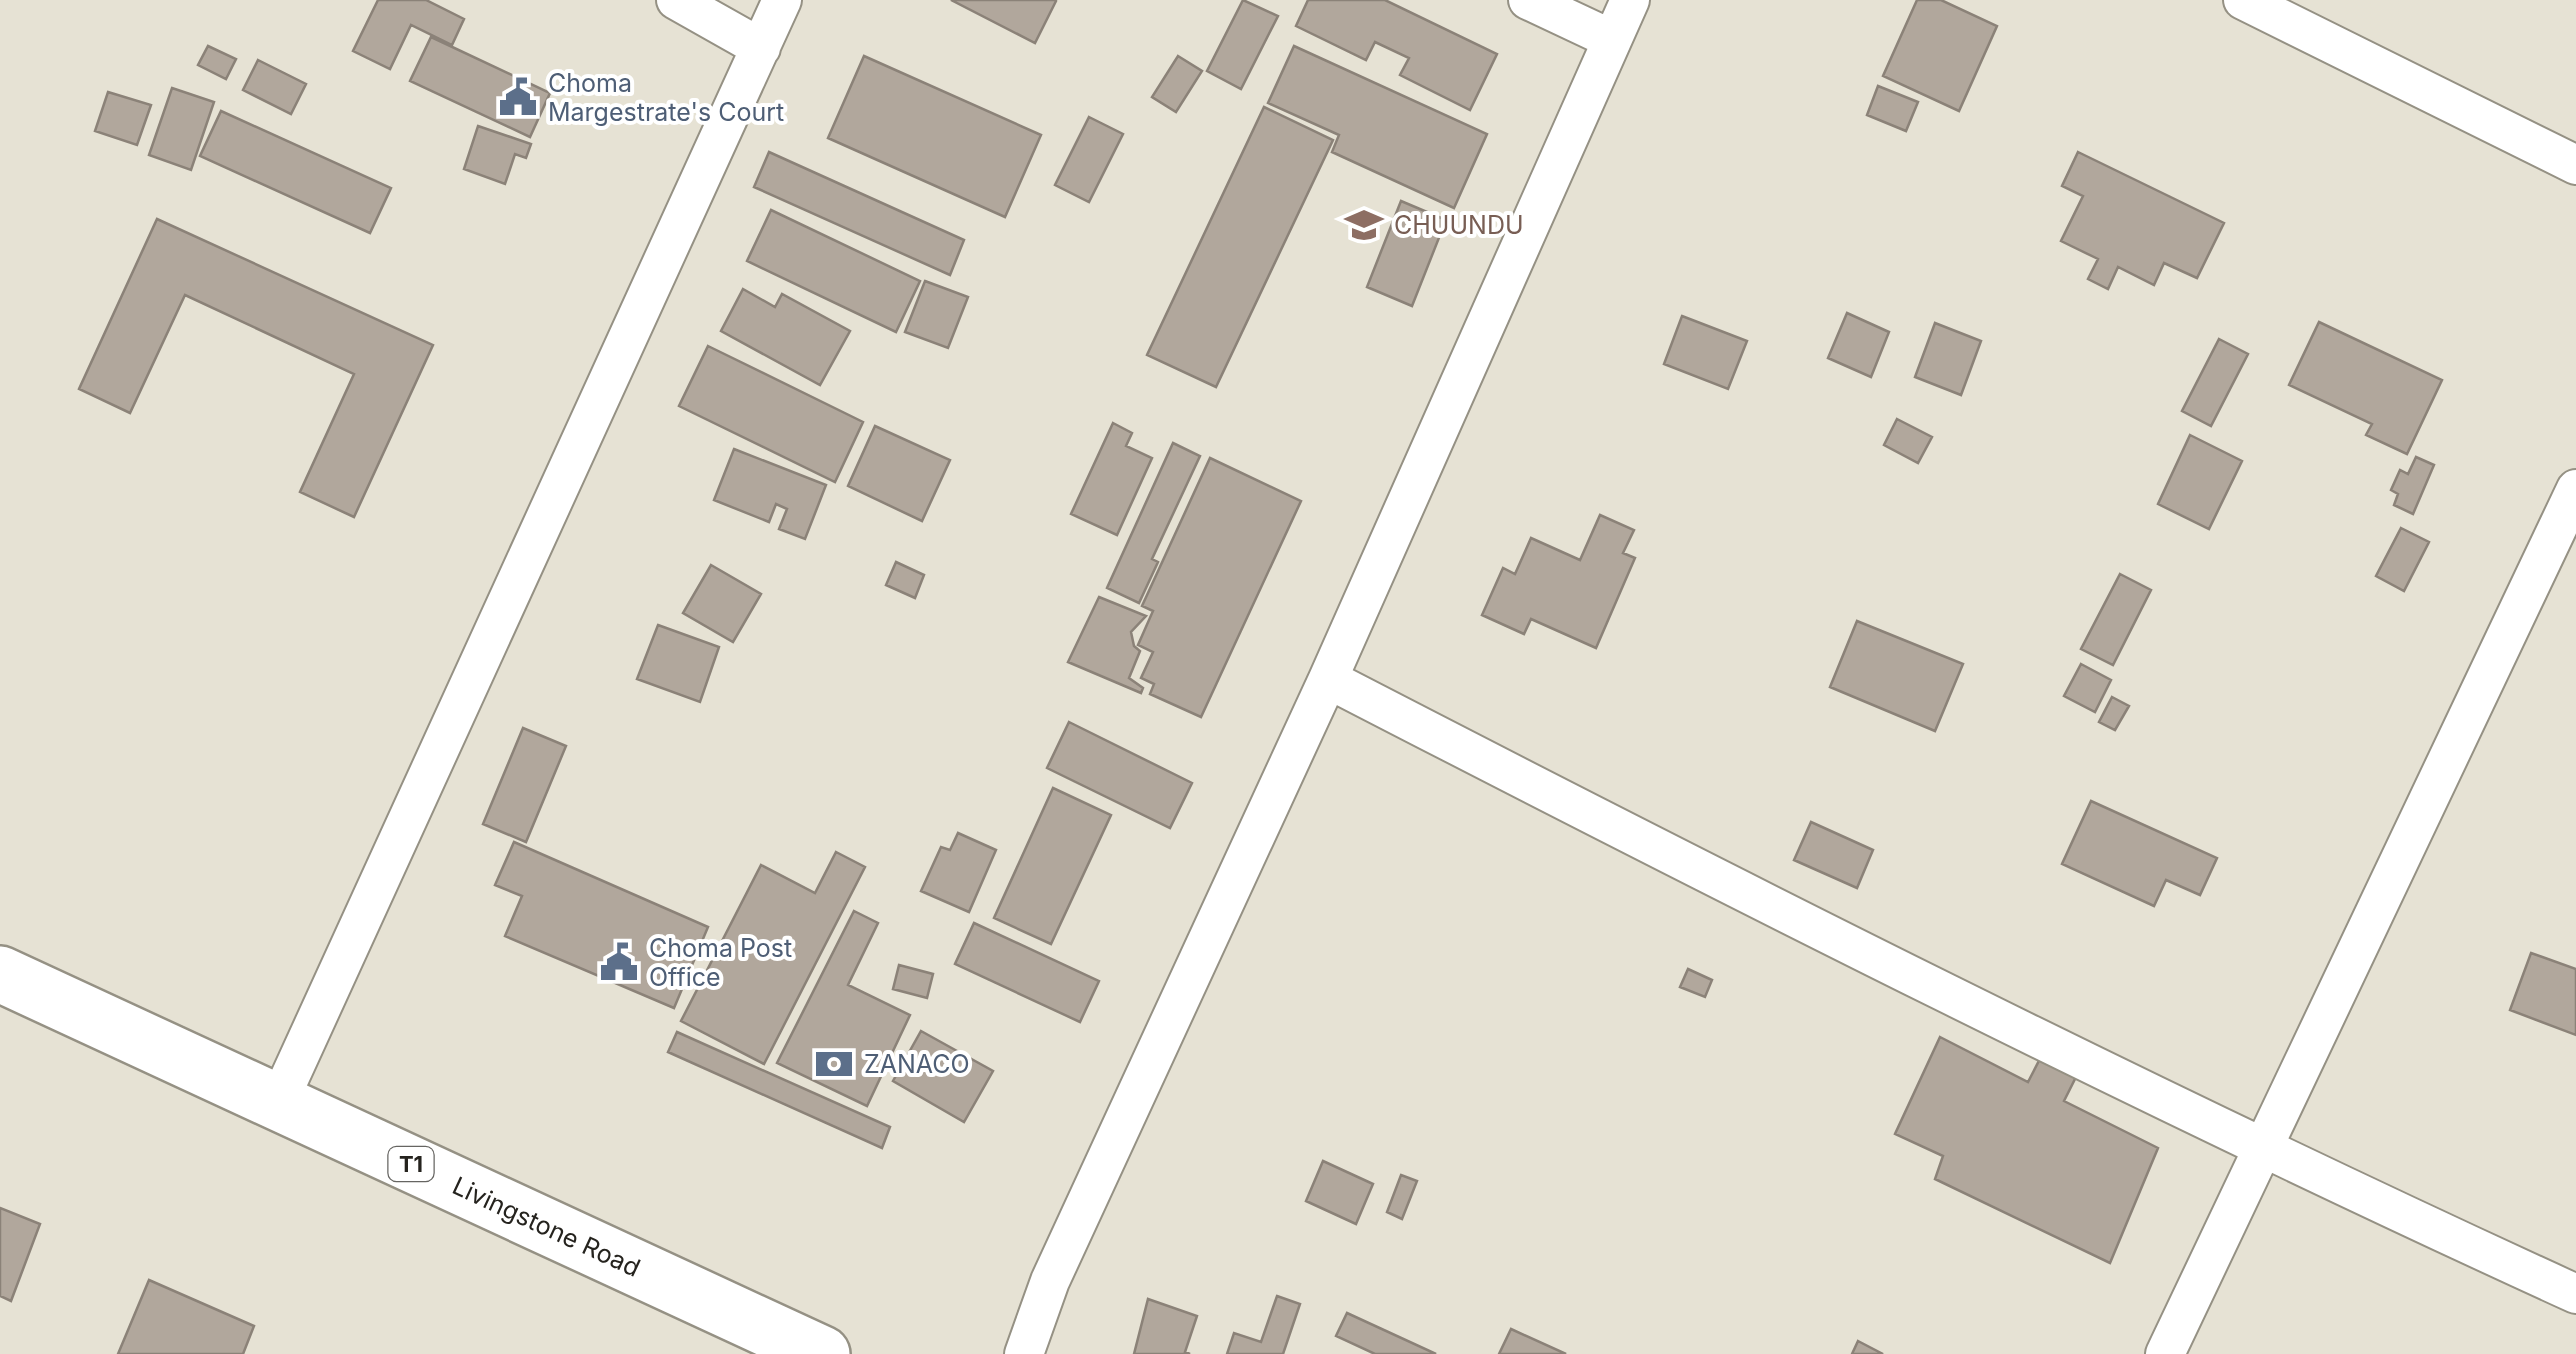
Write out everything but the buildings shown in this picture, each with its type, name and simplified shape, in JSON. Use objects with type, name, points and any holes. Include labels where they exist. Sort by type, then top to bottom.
[{"type":"highway","name":"Livingstone Road","points":[[0,974],[822,1354]]},
{"type":"street","points":[[676,0],[761,48]]},
{"type":"street","points":[[278,1103],[782,0]]},
{"type":"street","points":[[1528,0],[1610,38]]},
{"type":"street","points":[[1024,1354],[1050,1281],[1328,679],[1630,0]]},
{"type":"street","points":[[2243,0],[2576,165]]},
{"type":"street","points":[[2165,1354],[2576,490]]},
{"type":"street","points":[[1328,679],[1726,884],[2261,1150],[2576,1294]]},
{"type":"place","name":"Choma Margestrate's Court","points":[[518,97]]},
{"type":"place","name":"CHUUNDU","points":[[1364,225]]},
{"type":"place","name":"Choma Post Office","points":[[619,962]]},
{"type":"place","name":"ZANACO","points":[[834,1064]]}]
